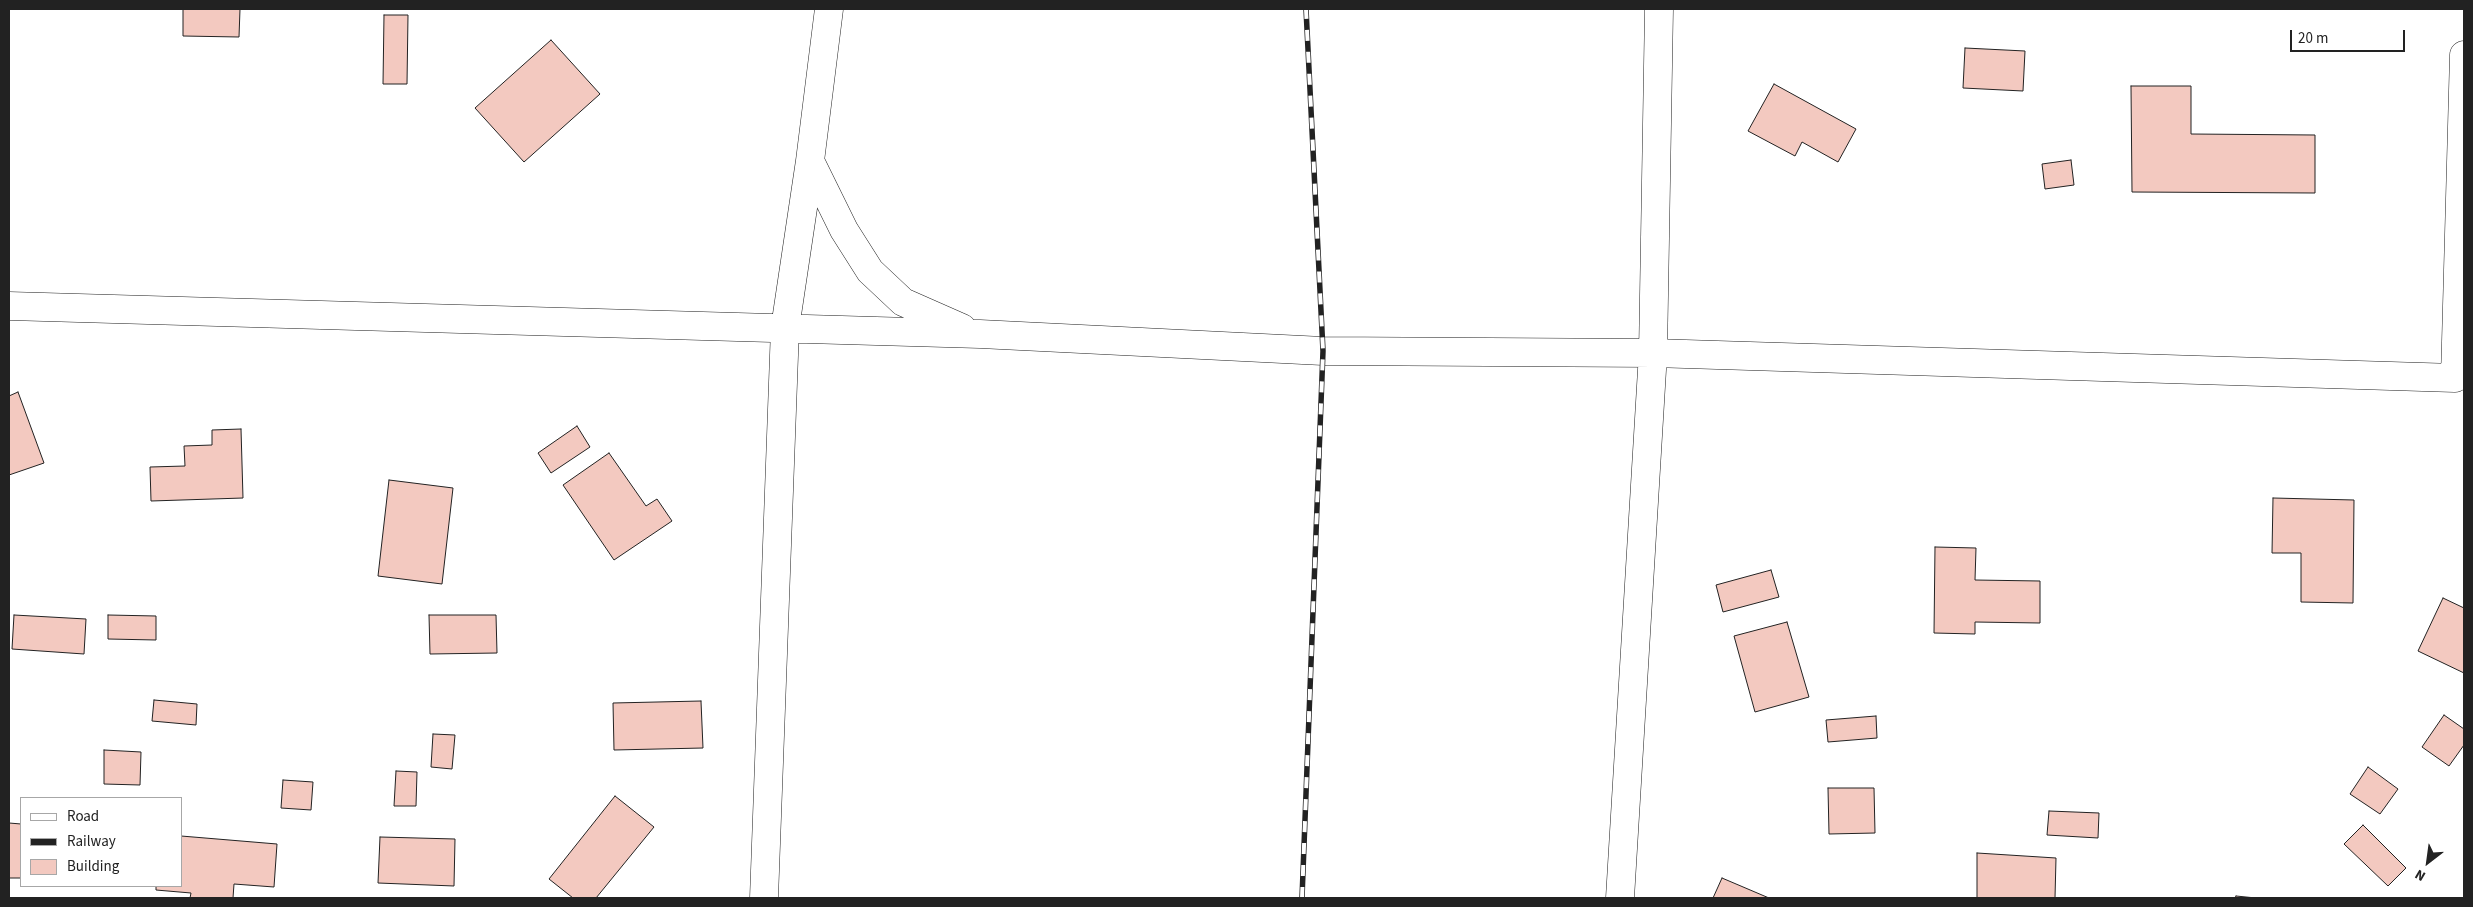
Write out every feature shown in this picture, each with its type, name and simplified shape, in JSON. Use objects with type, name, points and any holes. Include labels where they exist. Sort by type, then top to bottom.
[{"type":"street","points":[[764,898],[785,328],[810,161],[829,9]]},
{"type":"street","points":[[1620,898],[1653,353],[1659,9]]},
{"type":"street","points":[[9,306],[980,334],[1323,351],[1653,353],[2460,382],[2464,55]]},
{"type":"street","points":[[810,161],[844,230],[870,271],[903,302],[980,334]]},
{"type":"building","points":[[183,9],[240,9],[239,37],[183,36]]},
{"type":"building","points":[[384,15],[408,15],[407,84],[383,84]]},
{"type":"building","points":[[551,40],[600,94],[524,162],[475,108]]},
{"type":"building","points":[[1965,48],[2025,51],[2023,91],[1963,88]]},
{"type":"building","points":[[1774,84],[1856,129],[1838,162],[1802,142],[1795,156],[1748,131]]},
{"type":"building","points":[[2131,86],[2191,86],[2191,134],[2315,135],[2315,193],[2132,192]]},
{"type":"building","points":[[2071,160],[2074,185],[2045,189],[2042,164]]},
{"type":"building","points":[[18,392],[44,463],[9,475],[9,396]]},
{"type":"building","points":[[577,426],[590,447],[551,473],[538,453]]},
{"type":"building","points":[[241,429],[243,498],[151,501],[150,467],[185,466],[184,446],[212,445],[212,430]]},
{"type":"building","points":[[609,453],[646,506],[657,499],[672,521],[614,560],[563,485]]},
{"type":"building","points":[[389,480],[453,488],[442,584],[378,576]]},
{"type":"building","points":[[2273,498],[2354,500],[2353,603],[2301,602],[2301,553],[2272,553]]},
{"type":"building","points":[[1935,547],[1976,548],[1975,580],[2040,581],[2040,623],[1975,622],[1975,634],[1934,633]]},
{"type":"building","points":[[1771,570],[1779,597],[1723,612],[1716,585]]},
{"type":"building","points":[[2443,598],[2464,608],[2464,673],[2418,651]]},
{"type":"building","points":[[14,615],[86,619],[84,654],[12,649]]},
{"type":"building","points":[[108,615],[156,616],[156,640],[108,639]]},
{"type":"building","points":[[429,615],[496,615],[497,653],[430,654]]},
{"type":"building","points":[[1787,622],[1809,697],[1755,712],[1734,636]]},
{"type":"building","points":[[154,700],[197,704],[196,725],[152,721]]},
{"type":"building","points":[[701,701],[703,748],[614,750],[613,703]]},
{"type":"building","points":[[2444,715],[2464,729],[2464,745],[2449,766],[2422,747]]},
{"type":"building","points":[[1876,716],[1877,738],[1828,742],[1826,720]]},
{"type":"building","points":[[433,734],[455,735],[452,769],[431,767]]},
{"type":"building","points":[[104,750],[141,752],[140,785],[104,784]]},
{"type":"building","points":[[2368,767],[2398,789],[2380,814],[2350,794]]},
{"type":"building","points":[[396,771],[417,772],[416,806],[394,806]]},
{"type":"building","points":[[283,780],[313,782],[311,810],[281,808]]},
{"type":"building","points":[[1828,788],[1874,788],[1875,833],[1829,834]]},
{"type":"building","points":[[615,796],[654,827],[596,898],[573,898],[549,879]]},
{"type":"building","points":[[2049,811],[2099,813],[2098,838],[2047,835]]},
{"type":"building","points":[[9,823],[20,824],[20,878],[9,878]]},
{"type":"building","points":[[2363,825],[2406,868],[2388,886],[2344,844]]},
{"type":"building","points":[[182,836],[277,844],[274,887],[234,884],[233,898],[190,898],[191,893],[156,890],[156,887],[182,887]]},
{"type":"building","points":[[380,837],[455,839],[454,886],[378,883]]},
{"type":"building","points":[[1977,853],[2056,858],[2055,898],[1977,898]]},
{"type":"building","points":[[1722,878],[1769,898],[1713,898]]},
{"type":"building","points":[[2236,896],[2256,898],[2235,898]]},
{"type":"railway","points":[[1302,898],[1323,351],[1306,9]]}]
